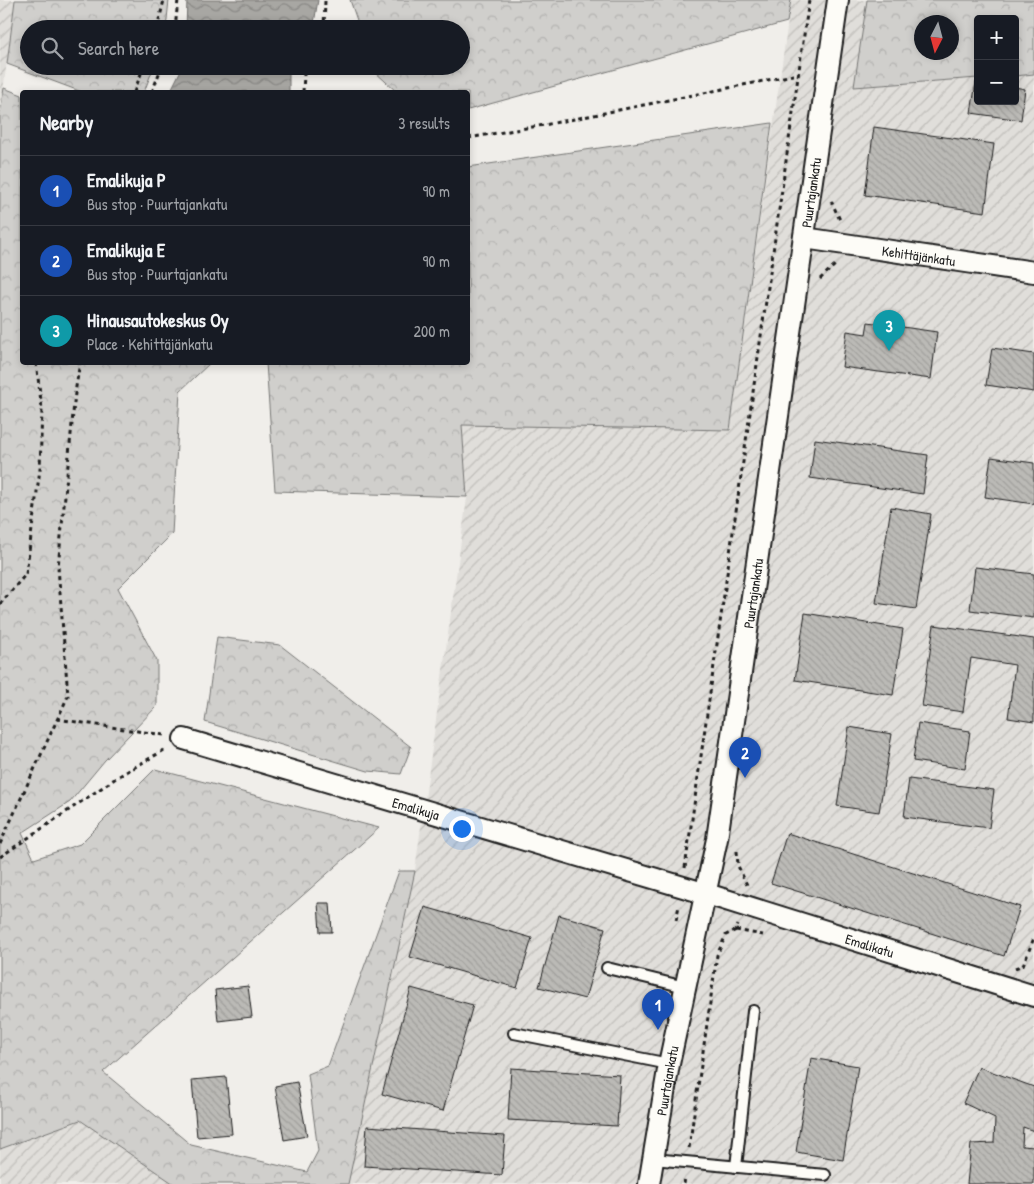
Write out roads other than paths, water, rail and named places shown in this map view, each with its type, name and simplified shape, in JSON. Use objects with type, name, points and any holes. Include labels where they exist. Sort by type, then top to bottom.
[{"type":"street","name":"Puurtajankatu","points":[[649,1184],[685,987],[707,894],[717,839],[838,0]]},
{"type":"street","name":"Kehittäjänkatu","points":[[804,238],[1034,272]]},
{"type":"street","name":"Emalikuja","points":[[184,739],[707,894]]},
{"type":"street","name":"Emalikatu","points":[[707,894],[1034,996]]},
{"type":"lane","points":[[607,968],[685,987]]},
{"type":"lane","points":[[736,1167],[753,1011]]},
{"type":"lane","points":[[514,1033],[670,1064]]},
{"type":"lane","points":[[653,1159],[825,1175]]},
{"type":"water","points":[[187,0],[318,0],[315,20],[186,20]]},
{"type":"water","points":[[178,75],[289,75],[289,90],[171,90]]},
{"type":"place","name":"Hinausautokeskus Oy","points":[[889,351]]},
{"type":"place","name":"Emalikuja E","points":[[745,778]]},
{"type":"place","name":"Emalikuja P","points":[[658,1030]]}]
